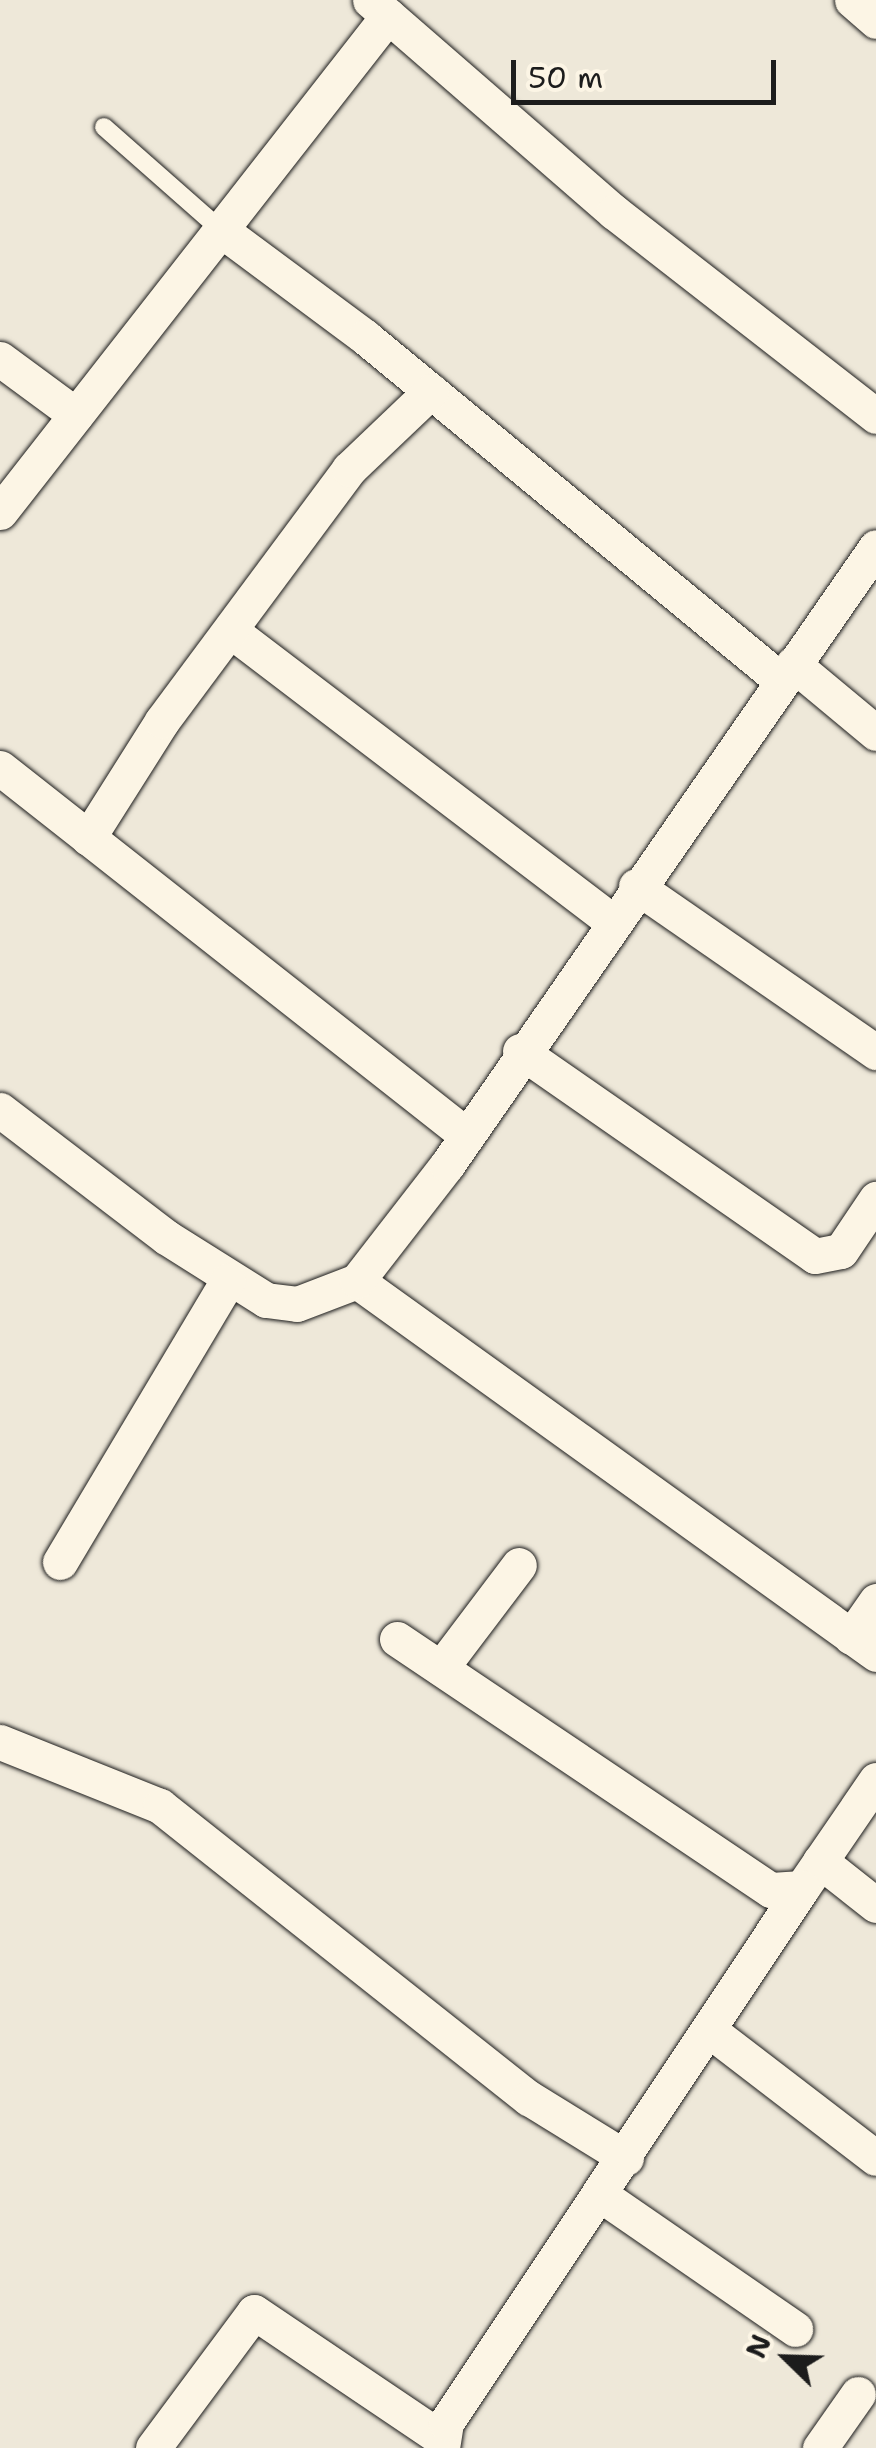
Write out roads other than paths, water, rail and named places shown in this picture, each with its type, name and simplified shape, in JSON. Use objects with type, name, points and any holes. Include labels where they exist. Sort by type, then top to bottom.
[{"type":"street","points":[[852,0],[876,21]]},
{"type":"street","points":[[0,512],[221,230],[379,8],[614,212],[876,416]]},
{"type":"street","points":[[221,230],[787,672],[876,732]]},
{"type":"street","points":[[0,359],[76,414]]},
{"type":"street","points":[[88,838],[349,468],[431,391]]},
{"type":"street","points":[[1,1112],[228,1280],[266,1300],[297,1304],[357,1281],[466,1134],[520,1051],[876,546]]},
{"type":"street","points":[[231,631],[612,921]]},
{"type":"street","points":[[0,768],[466,1134]]},
{"type":"street","points":[[636,886],[876,1052]]},
{"type":"street","points":[[520,1051],[815,1256],[841,1251],[876,1199]]},
{"type":"street","points":[[60,1562],[228,1280]]},
{"type":"street","points":[[357,1281],[864,1645],[876,1602]]},
{"type":"street","points":[[441,1668],[520,1565]]},
{"type":"street","points":[[397,1639],[770,1890],[811,1874],[876,1904]]},
{"type":"street","points":[[0,1742],[160,1806],[529,2098],[626,2158]]},
{"type":"street","points":[[154,2448],[254,2312],[441,2443],[600,2195],[876,1780]]},
{"type":"street","points":[[709,2030],[876,2158]]},
{"type":"street","points":[[600,2195],[795,2329]]},
{"type":"street","points":[[820,2448],[858,2394]]},
{"type":"lane","points":[[104,127],[221,230]]}]
